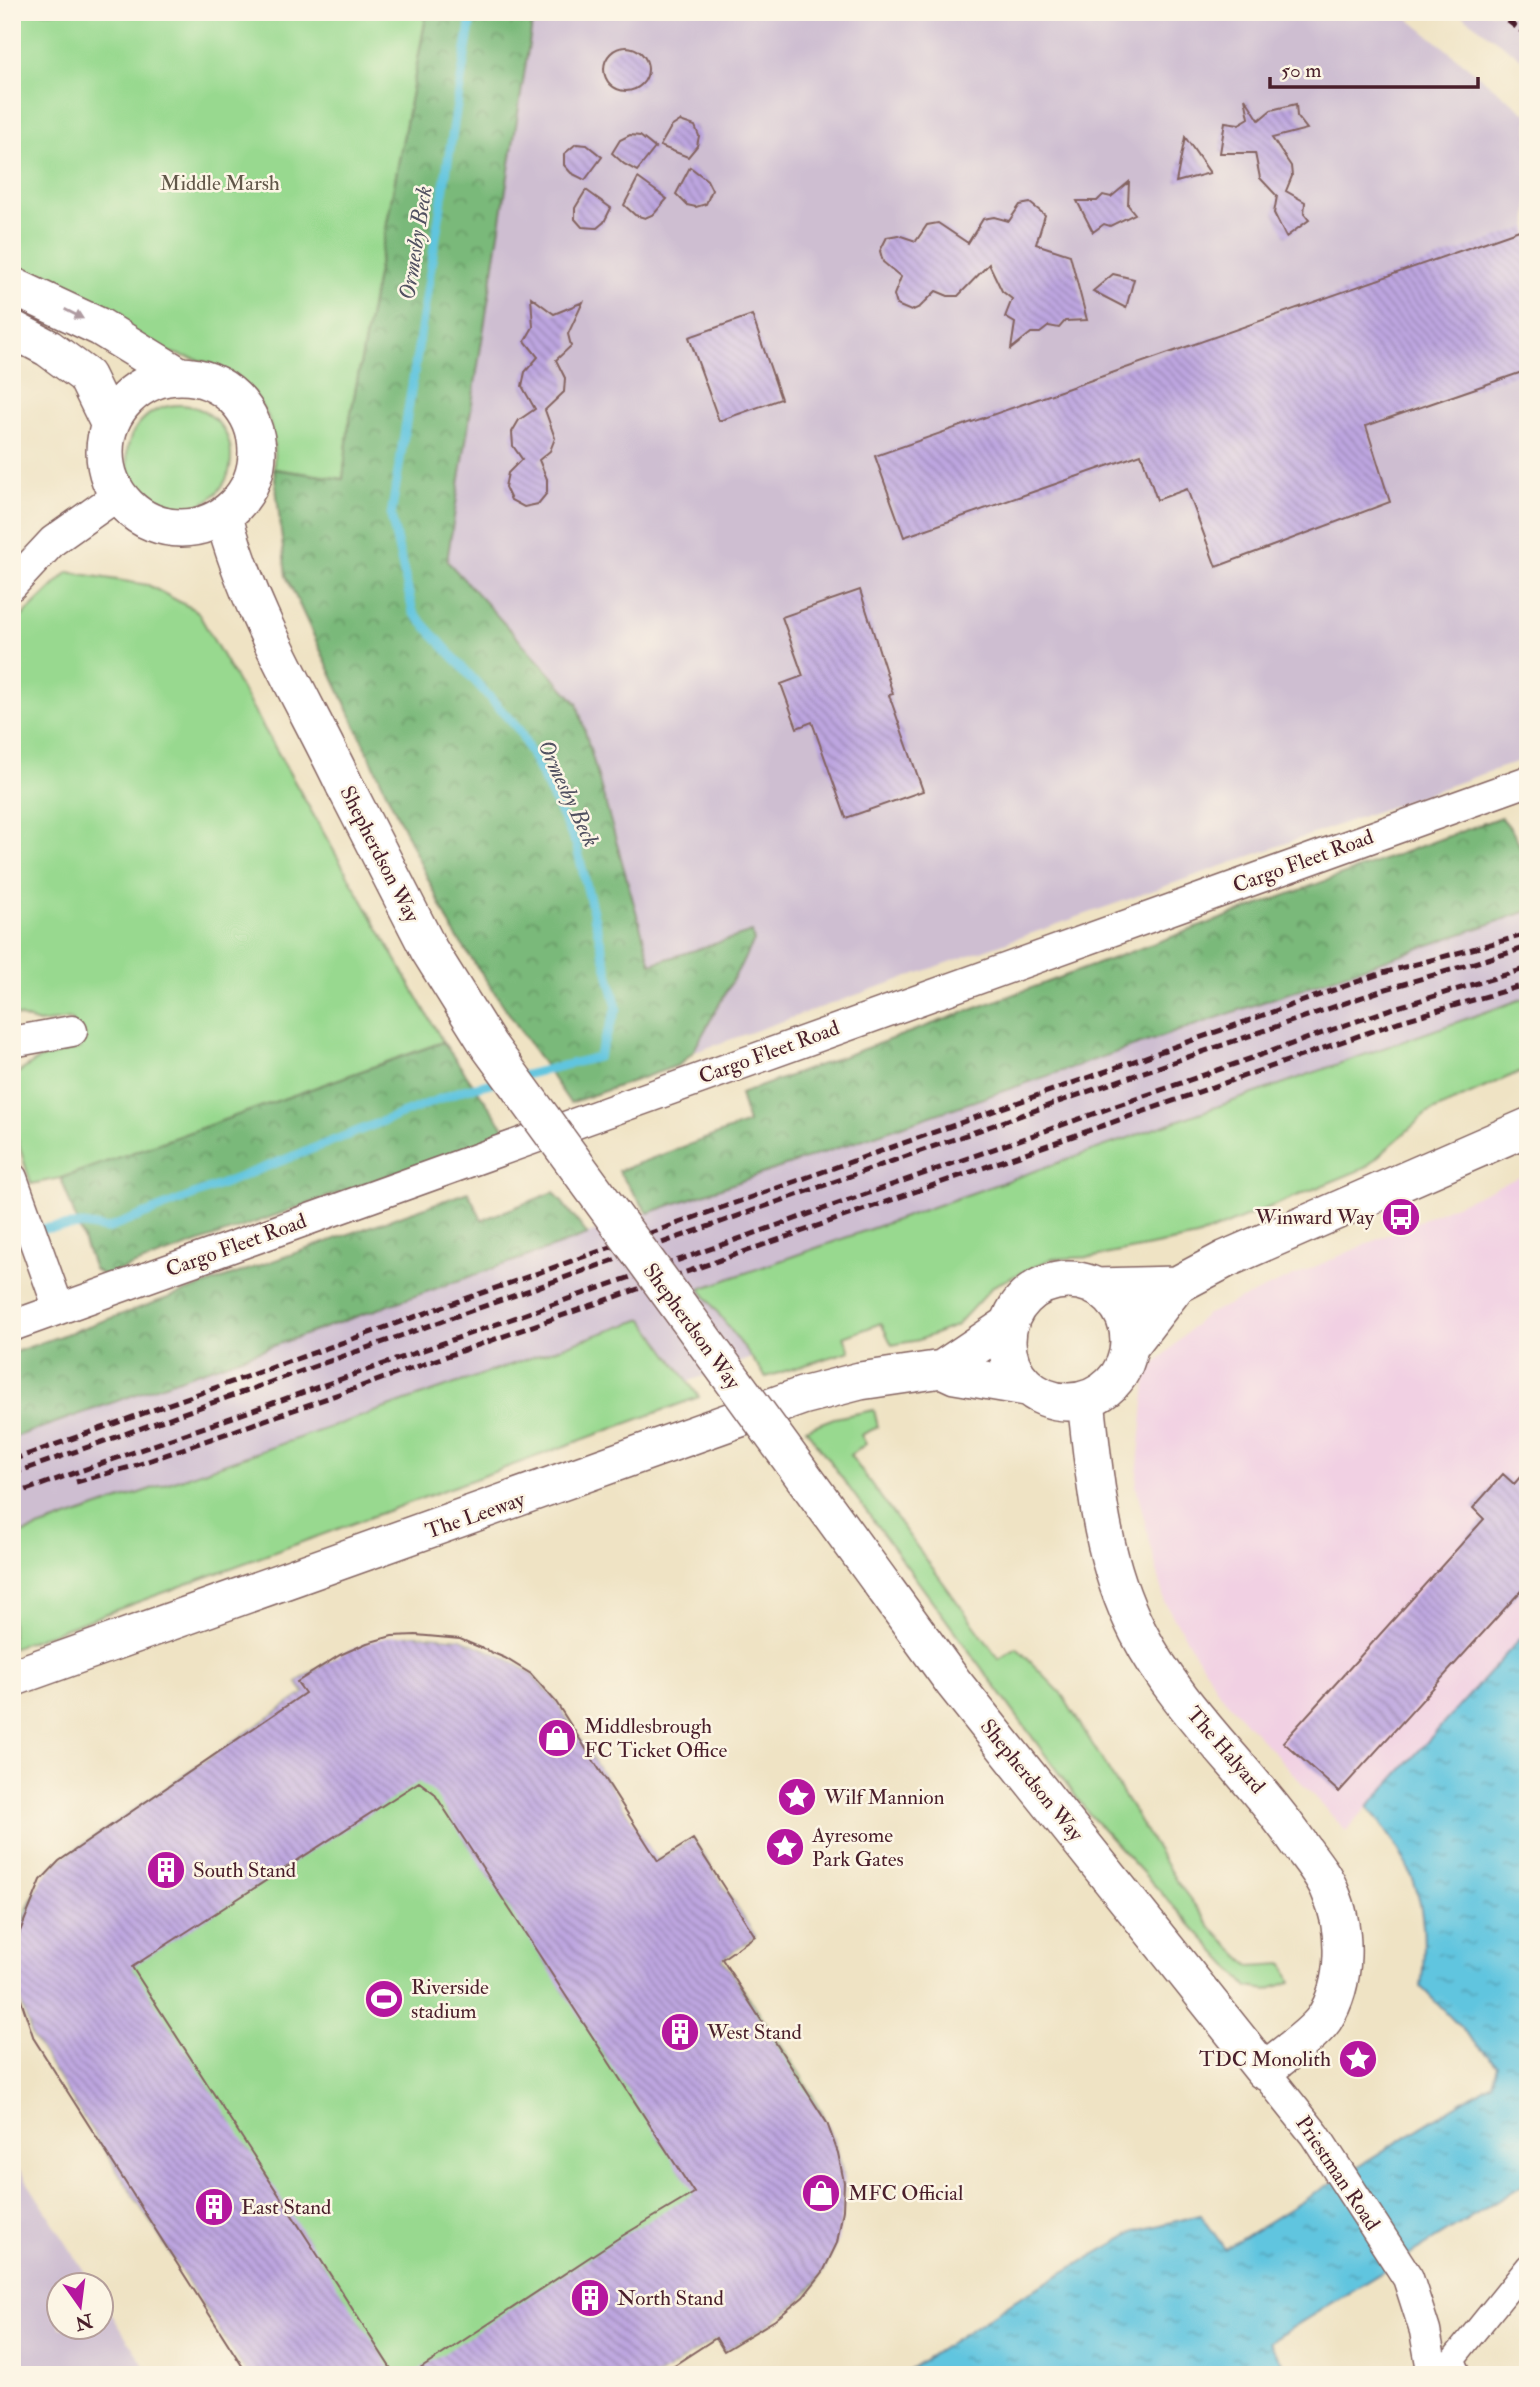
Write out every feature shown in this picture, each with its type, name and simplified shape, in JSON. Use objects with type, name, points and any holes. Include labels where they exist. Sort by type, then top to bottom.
[{"type":"street","points":[[12,286],[100,327],[178,375],[214,383],[237,400],[254,427],[258,453],[251,481],[224,517],[208,525],[182,529],[158,525],[130,510],[118,495],[107,472],[105,447],[110,425],[124,402],[155,381],[178,375]]},
{"type":"street","points":[[12,328],[48,348],[86,376],[110,425]]},
{"type":"street","points":[[12,585],[53,541],[118,495]]},
{"type":"street","name":"Shepherdson Way","points":[[224,517],[235,559],[261,619],[429,950],[489,1045],[953,1682],[1264,2071]]},
{"type":"street","name":"Cargo Fleet Road","points":[[12,1326],[1528,781]]},
{"type":"street","points":[[12,1042],[72,1031]]},
{"type":"street","points":[[1129,1347],[1177,1285],[1226,1259],[1528,1128]]},
{"type":"street","points":[[14,1183],[59,1309]]},
{"type":"street","points":[[1069,1279],[1096,1287],[1108,1295],[1122,1311],[1128,1328],[1129,1347],[1125,1364],[1116,1380],[1102,1392],[1086,1400],[1065,1403],[1044,1398],[1026,1387],[1013,1370],[1006,1350],[1009,1324],[1015,1309],[1029,1293],[1048,1283],[1069,1279]]},
{"type":"street","points":[[1096,1287],[1177,1285]]},
{"type":"street","name":"The Leeway","points":[[12,1678],[802,1396],[860,1381],[942,1369],[1009,1324]]},
{"type":"street","name":"The Leeway","points":[[942,1369],[955,1375],[1026,1387]]},
{"type":"street","name":"The Halyard","points":[[1086,1400],[1094,1487],[1107,1554],[1115,1581],[1138,1633],[1167,1680],[1268,1799],[1319,1871],[1336,1910],[1342,1935],[1341,1971],[1323,2020],[1264,2071]]},
{"type":"street","name":"Priestman Road","points":[[1264,2071],[1315,2135],[1408,2278],[1425,2331],[1433,2375]]},
{"type":"street","points":[[1460,2375],[1453,2359],[1528,2266]]},
{"type":"shaded area","points":[[534,12],[1400,12],[1528,115],[1528,758],[678,1058],[577,703],[447,561]]},
{"type":"shaded area","points":[[1457,12],[1528,12],[1528,63]]},
{"type":"shaded area","points":[[1528,911],[1528,1033],[1032,1252],[698,1378],[378,1489],[12,1627],[12,1438],[1039,1074]]},
{"type":"shaded area","points":[[1528,1173],[1528,1630],[1346,1831],[1220,1694],[1165,1603],[1136,1486],[1147,1372],[1205,1315]]},
{"type":"shaded area","points":[[12,2158],[85,2272],[46,2272],[46,2342],[116,2342],[116,2321],[150,2375],[12,2375]]},
{"type":"green space","name":"Middle Marsh","points":[[12,12],[427,12],[349,424],[343,479],[274,469],[274,443],[268,417],[253,392],[233,374],[206,362],[164,351],[12,269]]},
{"type":"green space","points":[[427,12],[534,12],[447,561],[577,703],[651,964],[752,932],[754,941],[693,1052],[679,1065],[570,1103],[454,933],[286,576],[274,469],[343,479],[349,424]]},
{"type":"green space","points":[[179,405],[199,409],[216,420],[227,437],[231,457],[227,477],[216,494],[199,505],[179,509],[159,505],[142,494],[131,477],[127,457],[131,437],[142,420],[159,409]]},
{"type":"green space","points":[[68,572],[148,585],[197,611],[443,1042],[61,1178],[31,1184],[12,1122],[12,1084],[15,1075],[39,1059],[80,1048],[71,1019],[39,1023],[12,1014],[12,626]]},
{"type":"green space","points":[[1501,817],[1517,838],[1525,860],[1528,911],[648,1213],[618,1171],[748,1123],[740,1094]]},
{"type":"green space","points":[[1528,997],[1528,1068],[1426,1114],[1365,1168],[1197,1237],[1094,1257],[1051,1259],[993,1286],[956,1326],[919,1340],[892,1345],[881,1323],[844,1337],[850,1351],[766,1377],[700,1289]]},
{"type":"green space","points":[[443,1042],[508,1133],[104,1276],[94,1269],[61,1178]]},
{"type":"green space","points":[[468,1192],[482,1220],[554,1192],[588,1235],[12,1438],[12,1353]]},
{"type":"green space","points":[[643,1319],[699,1397],[12,1648],[12,1537]]},
{"type":"green space","points":[[874,1410],[878,1427],[861,1435],[866,1444],[850,1455],[999,1659],[1017,1648],[1061,1693],[1175,1879],[1215,1932],[1250,1966],[1284,1964],[1291,1982],[1267,1990],[1248,1987],[1088,1813],[806,1429],[834,1418]]},
{"type":"green space","name":"Riverside stadium","points":[[416,1635],[460,1639],[505,1658],[531,1674],[556,1702],[657,1861],[693,1839],[755,1936],[722,1959],[812,2095],[838,2153],[843,2194],[836,2239],[818,2280],[785,2312],[724,2351],[716,2338],[659,2375],[248,2375],[34,2039],[19,1991],[17,1945],[30,1903],[59,1861],[305,1693],[297,1682],[311,1673],[354,1650],[383,1640]]},
{"type":"water","points":[[1528,1630],[1528,2182],[1269,2342],[1290,2375],[901,2375],[1017,2299],[1136,2231],[1201,2215],[1225,2249],[1492,2083],[1497,2065],[1421,1987],[1424,1935],[1417,1890],[1398,1849],[1368,1807]]},
{"type":"building","points":[[626,47],[641,54],[648,69],[641,84],[626,91],[611,84],[604,69],[611,54]]},
{"type":"building","points":[[1245,98],[1259,120],[1271,110],[1296,104],[1297,116],[1307,129],[1272,138],[1291,166],[1292,176],[1286,191],[1305,202],[1304,214],[1309,220],[1286,237],[1274,213],[1277,196],[1260,178],[1255,153],[1220,153],[1225,122],[1239,124],[1249,118]]},
{"type":"building","points":[[680,121],[695,126],[699,136],[697,146],[688,157],[660,146],[671,127]]},
{"type":"building","points":[[630,135],[640,136],[655,148],[637,171],[612,153],[620,140]]},
{"type":"building","points":[[1185,137],[1210,173],[1176,182]]},
{"type":"building","points":[[576,144],[587,145],[602,157],[585,180],[571,173],[564,165],[564,154]]},
{"type":"building","points":[[690,167],[707,180],[712,190],[706,204],[696,207],[687,205],[676,194]]},
{"type":"building","points":[[638,178],[667,199],[654,214],[645,218],[635,215],[624,205]]},
{"type":"building","points":[[1129,182],[1128,205],[1135,214],[1110,226],[1104,224],[1093,232],[1077,201],[1097,201],[1103,195],[1111,197]]},
{"type":"building","points":[[586,190],[611,208],[604,222],[597,228],[582,227],[575,219],[575,208]]},
{"type":"building","points":[[1030,203],[1045,215],[1036,244],[1070,255],[1087,320],[1065,321],[1059,328],[1049,326],[1040,333],[1031,333],[1011,349],[1015,323],[1005,317],[1012,299],[1002,291],[989,264],[958,296],[948,296],[936,291],[920,307],[911,311],[897,305],[894,295],[901,277],[883,262],[880,251],[887,237],[898,235],[916,241],[927,225],[938,223],[968,243],[983,219],[994,217],[1009,221],[1020,205]]},
{"type":"building","points":[[1528,227],[1528,370],[1366,426],[1390,502],[1216,567],[1187,489],[1157,500],[1141,454],[904,537],[875,456]]},
{"type":"building","points":[[1113,274],[1134,279],[1126,308],[1093,291]]},
{"type":"building","points":[[531,297],[554,314],[583,302],[568,334],[571,346],[556,360],[565,378],[564,392],[545,410],[555,438],[550,451],[539,460],[547,479],[547,493],[538,504],[524,507],[511,500],[505,487],[508,473],[522,459],[513,446],[512,432],[519,420],[535,409],[522,386],[525,372],[538,357],[525,341],[533,327]]},
{"type":"building","points":[[752,315],[781,399],[719,421],[689,337]]},
{"type":"building","points":[[860,590],[893,694],[889,695],[923,791],[846,818],[812,722],[797,728],[781,684],[803,676],[782,617]]},
{"type":"building","points":[[1528,1468],[1528,1583],[1339,1792],[1283,1742],[1484,1519],[1473,1508],[1503,1474],[1514,1484]]},
{"type":"building","name":"Riverside stadium","points":[[392,1636],[460,1639],[505,1658],[531,1674],[556,1702],[658,1861],[693,1839],[755,1936],[722,1959],[827,2123],[838,2153],[844,2182],[843,2210],[837,2243],[823,2272],[803,2297],[775,2320],[724,2351],[716,2338],[659,2375],[411,2375],[617,2239],[694,2193],[434,1793],[419,1782],[132,1967],[395,2375],[248,2375],[34,2039],[17,1988],[16,1941],[41,1880],[59,1861],[305,1693],[297,1682],[340,1655],[367,1643]]},
{"type":"waterway","name":"Ormesby Beck","points":[[472,12],[391,516],[413,612],[519,730],[576,844],[617,1008],[598,1057],[521,1076]]},
{"type":"waterway","name":"Ormesby Beck","points":[[12,1231],[83,1225],[107,1229],[463,1090],[504,1080]]},
{"type":"railway","points":[[1496,12],[1528,36]]},
{"type":"railway","points":[[12,1460],[1379,974],[1528,934]]},
{"type":"railway","points":[[12,1474],[1112,1083],[1383,990],[1528,947]]},
{"type":"railway","points":[[12,1495],[1391,1009],[1528,968]]},
{"type":"railway","points":[[76,1482],[134,1466],[1398,1022],[1528,984]]},
{"type":"place","name":"Winward Way","points":[[1401,1217]]},
{"type":"place","name":"Middlesbrough FC Ticket Office","points":[[557,1738]]},
{"type":"place","name":"Wilf Mannion","points":[[797,1797]]},
{"type":"place","name":"Ayresome Park Gates","points":[[785,1847]]},
{"type":"place","name":"South Stand","points":[[166,1870]]},
{"type":"place","name":"Riverside stadium","points":[[384,1999]]},
{"type":"place","name":"West Stand","points":[[680,2032]]},
{"type":"place","name":"TDC Monolith","points":[[1358,2059]]},
{"type":"place","name":"MFC Official","points":[[821,2193]]},
{"type":"place","name":"East Stand","points":[[214,2207]]},
{"type":"place","name":"North Stand","points":[[590,2298]]}]
